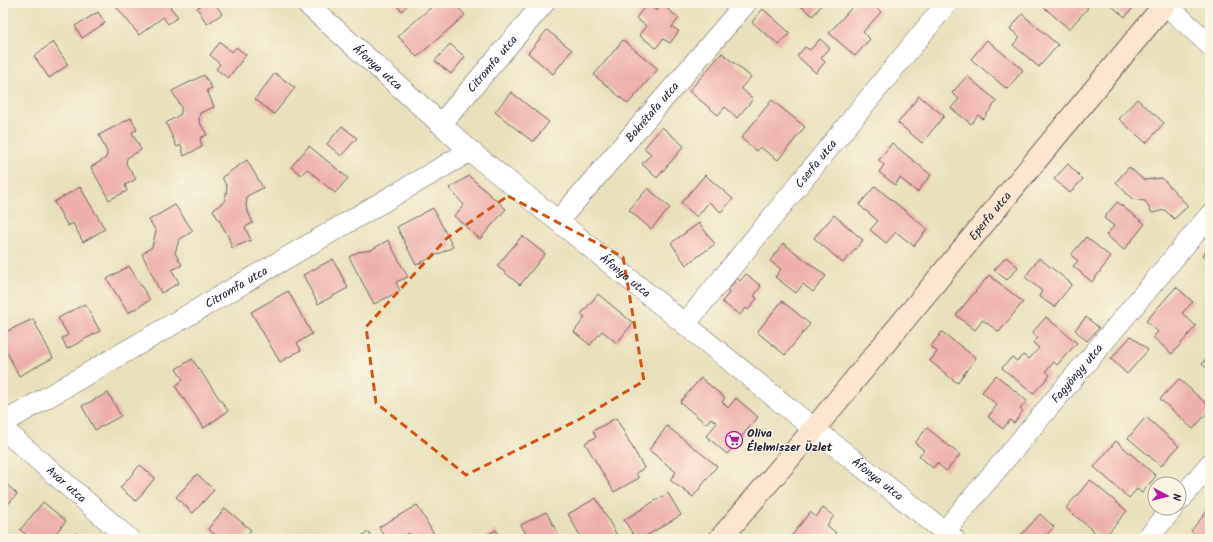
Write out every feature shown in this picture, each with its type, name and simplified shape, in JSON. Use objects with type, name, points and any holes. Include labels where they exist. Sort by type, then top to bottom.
[{"type":"street","name":"Áfonya utca","points":[[306,3],[470,151],[814,429],[949,535]]},
{"type":"street","name":"Citromfa utca","points":[[441,124],[544,3]]},
{"type":"street","name":"Bokrétafa utca","points":[[558,221],[746,3]]},
{"type":"street","name":"Cserfa utca","points":[[685,324],[947,3]]},
{"type":"street","points":[[1165,3],[1210,45]]},
{"type":"street","name":"Eperfa utca","points":[[720,539],[814,429],[1165,3]]},
{"type":"street","name":"Citromfa utca","points":[[3,423],[470,151]]},
{"type":"street","name":"Fagyöngy utca","points":[[949,535],[1210,215]]},
{"type":"street","name":"Avar utca","points":[[3,429],[129,539]]},
{"type":"street","points":[[1187,491],[1210,464]]},
{"type":"street","points":[[1146,539],[1166,516]]},
{"type":"highlighted area","points":[[508,196],[623,257],[644,381],[580,419],[466,475],[376,403],[366,327],[447,238]]},
{"type":"building","points":[[117,3],[167,3],[178,17],[168,24],[163,17],[139,35],[115,5]]},
{"type":"building","points":[[205,3],[215,3],[222,14],[207,24],[197,8]]},
{"type":"building","points":[[394,3],[409,3],[402,11]]},
{"type":"building","points":[[436,3],[454,3],[465,15],[417,57],[398,36]]},
{"type":"building","points":[[797,3],[823,3],[813,16]]},
{"type":"building","points":[[856,3],[871,3],[881,12],[863,32],[870,39],[855,56],[829,33]]},
{"type":"building","points":[[1039,3],[1084,3],[1083,4],[1088,8],[1069,29]]},
{"type":"building","points":[[1108,3],[1137,3],[1125,17]]},
{"type":"building","points":[[647,4],[657,11],[661,4],[679,18],[672,27],[679,31],[670,43],[663,39],[656,48],[639,35],[646,26],[636,18]]},
{"type":"building","points":[[763,9],[790,33],[779,45],[752,22]]},
{"type":"building","points":[[98,12],[105,23],[82,38],[75,26]]},
{"type":"building","points":[[1022,14],[1058,45],[1039,67],[1013,45],[1020,37],[1010,29]]},
{"type":"building","points":[[547,30],[572,50],[553,74],[528,53]]},
{"type":"building","points":[[820,39],[830,48],[821,58],[825,62],[816,73],[797,56],[805,47],[810,50]]},
{"type":"building","points":[[623,40],[658,69],[628,104],[594,75]]},
{"type":"building","points":[[987,40],[1023,70],[1007,89],[971,59]]},
{"type":"building","points":[[53,42],[68,65],[49,78],[34,56]]},
{"type":"building","points":[[220,42],[232,52],[236,47],[246,55],[228,78],[216,69],[220,64],[210,55]]},
{"type":"building","points":[[450,44],[465,57],[451,74],[435,61]]},
{"type":"building","points":[[722,53],[751,77],[741,88],[753,99],[737,118],[725,107],[718,115],[689,91]]},
{"type":"building","points":[[275,73],[295,88],[274,114],[255,99]]},
{"type":"building","points":[[204,75],[212,88],[207,90],[214,107],[200,113],[199,121],[207,135],[200,138],[202,147],[184,156],[181,145],[177,147],[166,123],[181,114],[181,107],[172,91]]},
{"type":"building","points":[[967,76],[997,101],[983,119],[978,115],[971,124],[951,108],[959,99],[952,93]]},
{"type":"building","points":[[511,92],[549,122],[533,142],[495,112]]},
{"type":"building","points":[[919,96],[944,116],[922,143],[898,123]]},
{"type":"building","points":[[1137,99],[1164,123],[1146,143],[1119,119]]},
{"type":"building","points":[[772,100],[805,127],[778,160],[760,147],[756,151],[741,138]]},
{"type":"building","points":[[131,118],[137,130],[132,132],[141,150],[127,158],[126,164],[136,179],[125,185],[127,191],[109,200],[91,167],[106,158],[107,152],[99,135]]},
{"type":"building","points":[[342,126],[357,138],[341,156],[327,144]]},
{"type":"building","points":[[662,127],[684,146],[657,178],[642,164],[651,154],[644,148]]},
{"type":"building","points":[[892,143],[931,175],[917,192],[900,178],[895,185],[879,172],[884,165],[879,160]]},
{"type":"building","points":[[309,146],[348,178],[335,193],[307,169],[301,175],[291,167]]},
{"type":"building","points":[[247,160],[263,188],[247,196],[246,207],[253,223],[245,227],[251,240],[232,248],[228,236],[213,210],[225,201],[227,187],[222,177]]},
{"type":"building","points":[[1068,164],[1083,179],[1070,193],[1054,179]]},
{"type":"building","points":[[1129,167],[1144,180],[1162,178],[1188,206],[1174,219],[1165,210],[1152,213],[1145,201],[1132,199],[1116,182]]},
{"type":"building","points":[[705,175],[733,199],[721,212],[709,202],[697,217],[681,203]]},
{"type":"building","points":[[469,176],[506,209],[480,239],[454,216],[464,205],[449,188]]},
{"type":"building","points":[[875,186],[927,229],[914,246],[896,232],[886,243],[870,230],[878,221],[859,205]]},
{"type":"building","points":[[80,187],[105,229],[83,242],[73,223],[68,226],[54,202]]},
{"type":"building","points":[[648,188],[670,208],[651,229],[629,210]]},
{"type":"building","points":[[1117,202],[1145,224],[1124,250],[1106,235],[1114,226],[1104,218]]},
{"type":"building","points":[[175,205],[193,231],[179,240],[175,253],[182,265],[172,270],[179,283],[161,293],[142,254],[152,247],[156,231],[149,220]]},
{"type":"building","points":[[433,208],[453,247],[416,265],[397,227]]},
{"type":"building","points":[[834,215],[863,240],[843,263],[814,238]]},
{"type":"building","points":[[699,223],[715,244],[686,265],[671,243]]},
{"type":"building","points":[[522,236],[545,254],[520,285],[497,266]]},
{"type":"building","points":[[1086,237],[1111,257],[1092,282],[1073,266],[1078,261],[1071,255]]},
{"type":"building","points":[[388,240],[408,277],[396,282],[400,291],[374,304],[349,257],[358,252],[371,250]]},
{"type":"building","points":[[783,243],[826,276],[813,292],[803,284],[796,293],[775,277],[781,269],[770,261]]},
{"type":"building","points":[[1210,248],[1210,261],[1203,255]]},
{"type":"building","points":[[1006,257],[1018,267],[1007,280],[994,270]]},
{"type":"building","points":[[1039,258],[1072,284],[1054,307],[1039,296],[1042,291],[1025,277]]},
{"type":"building","points":[[333,259],[348,288],[318,304],[303,275]]},
{"type":"building","points":[[129,266],[150,300],[128,313],[107,279]]},
{"type":"building","points":[[746,274],[761,286],[754,296],[757,298],[748,310],[746,308],[740,315],[722,302],[737,278],[740,281]]},
{"type":"building","points":[[989,275],[1023,302],[999,332],[983,320],[975,330],[956,315]]},
{"type":"building","points":[[1176,287],[1193,302],[1182,313],[1196,326],[1172,354],[1153,337],[1158,332],[1146,321]]},
{"type":"building","points":[[288,291],[312,334],[297,343],[301,350],[280,362],[251,312]]},
{"type":"building","points":[[598,294],[633,323],[617,343],[602,331],[590,345],[574,332],[585,317],[581,314]]},
{"type":"building","points":[[782,301],[810,324],[785,355],[757,332]]},
{"type":"building","points":[[85,304],[100,331],[67,349],[62,338],[68,335],[58,318]]},
{"type":"building","points":[[1046,317],[1077,343],[1057,365],[1054,362],[1046,371],[1050,375],[1033,394],[1002,368],[1012,357],[1017,361],[1023,355],[1029,359],[1039,348],[1033,343],[1038,338],[1032,333]]},
{"type":"building","points":[[1086,317],[1099,328],[1087,341],[1075,330]]},
{"type":"building","points":[[33,319],[53,358],[19,376],[3,344],[3,333]]},
{"type":"building","points":[[942,332],[976,358],[957,383],[930,361],[937,352],[931,346]]},
{"type":"building","points":[[1131,336],[1148,350],[1127,374],[1111,359]]},
{"type":"building","points":[[1210,354],[1210,371],[1202,364]]},
{"type":"building","points":[[192,359],[228,411],[204,428],[175,386],[183,380],[176,369]]},
{"type":"building","points":[[996,375],[1027,401],[1020,409],[1023,411],[1014,423],[1010,420],[1003,429],[988,417],[997,405],[982,392]]},
{"type":"building","points":[[701,378],[725,398],[722,402],[728,408],[736,398],[758,417],[727,454],[706,436],[717,423],[711,418],[706,424],[680,402]]},
{"type":"building","points":[[1179,379],[1210,407],[1210,410],[1193,429],[1160,399]]},
{"type":"building","points":[[108,393],[121,416],[95,430],[82,406]]},
{"type":"building","points":[[1146,417],[1179,446],[1161,466],[1128,438]]},
{"type":"building","points":[[616,418],[644,468],[636,473],[639,478],[614,492],[585,443],[596,437],[593,431]]},
{"type":"building","points":[[667,426],[717,466],[693,497],[670,480],[676,472],[649,450]]},
{"type":"building","points":[[927,428],[960,455],[946,471],[937,463],[933,468],[919,456],[924,450],[915,443]]},
{"type":"building","points":[[1116,441],[1156,476],[1147,476],[1147,487],[1142,493],[1137,489],[1129,498],[1094,467]]},
{"type":"building","points":[[140,465],[155,478],[136,501],[120,488]]},
{"type":"building","points":[[197,474],[214,490],[193,513],[176,497]]},
{"type":"building","points":[[1090,480],[1127,511],[1103,539],[1066,508]]},
{"type":"building","points":[[3,481],[17,494],[3,510]]},
{"type":"building","points":[[668,493],[681,515],[641,539],[636,539],[624,520]]},
{"type":"building","points":[[596,498],[619,539],[582,539],[568,514]]},
{"type":"building","points":[[43,502],[66,521],[51,539],[32,539],[20,530]]},
{"type":"building","points":[[417,505],[435,536],[430,539],[412,539],[409,533],[397,539],[385,539],[379,527]]},
{"type":"building","points":[[225,508],[251,530],[243,539],[214,539],[217,536],[208,529]]},
{"type":"building","points":[[823,508],[834,516],[827,525],[836,533],[831,539],[789,539],[810,512],[816,517]]},
{"type":"building","points":[[1207,511],[1210,513],[1210,539],[1201,539],[1191,531]]},
{"type":"building","points":[[546,512],[561,539],[529,539],[521,525]]},
{"type":"building","points":[[1040,514],[1054,527],[1043,539],[1027,539],[1022,534]]},
{"type":"building","points":[[496,530],[501,539],[481,539]]},
{"type":"building","points":[[369,532],[372,539],[355,539]]},
{"type":"building","points":[[75,533],[82,539],[70,539]]},
{"type":"place","name":"Oliva Élelmiszer Üzlet","points":[[734,440]]}]
